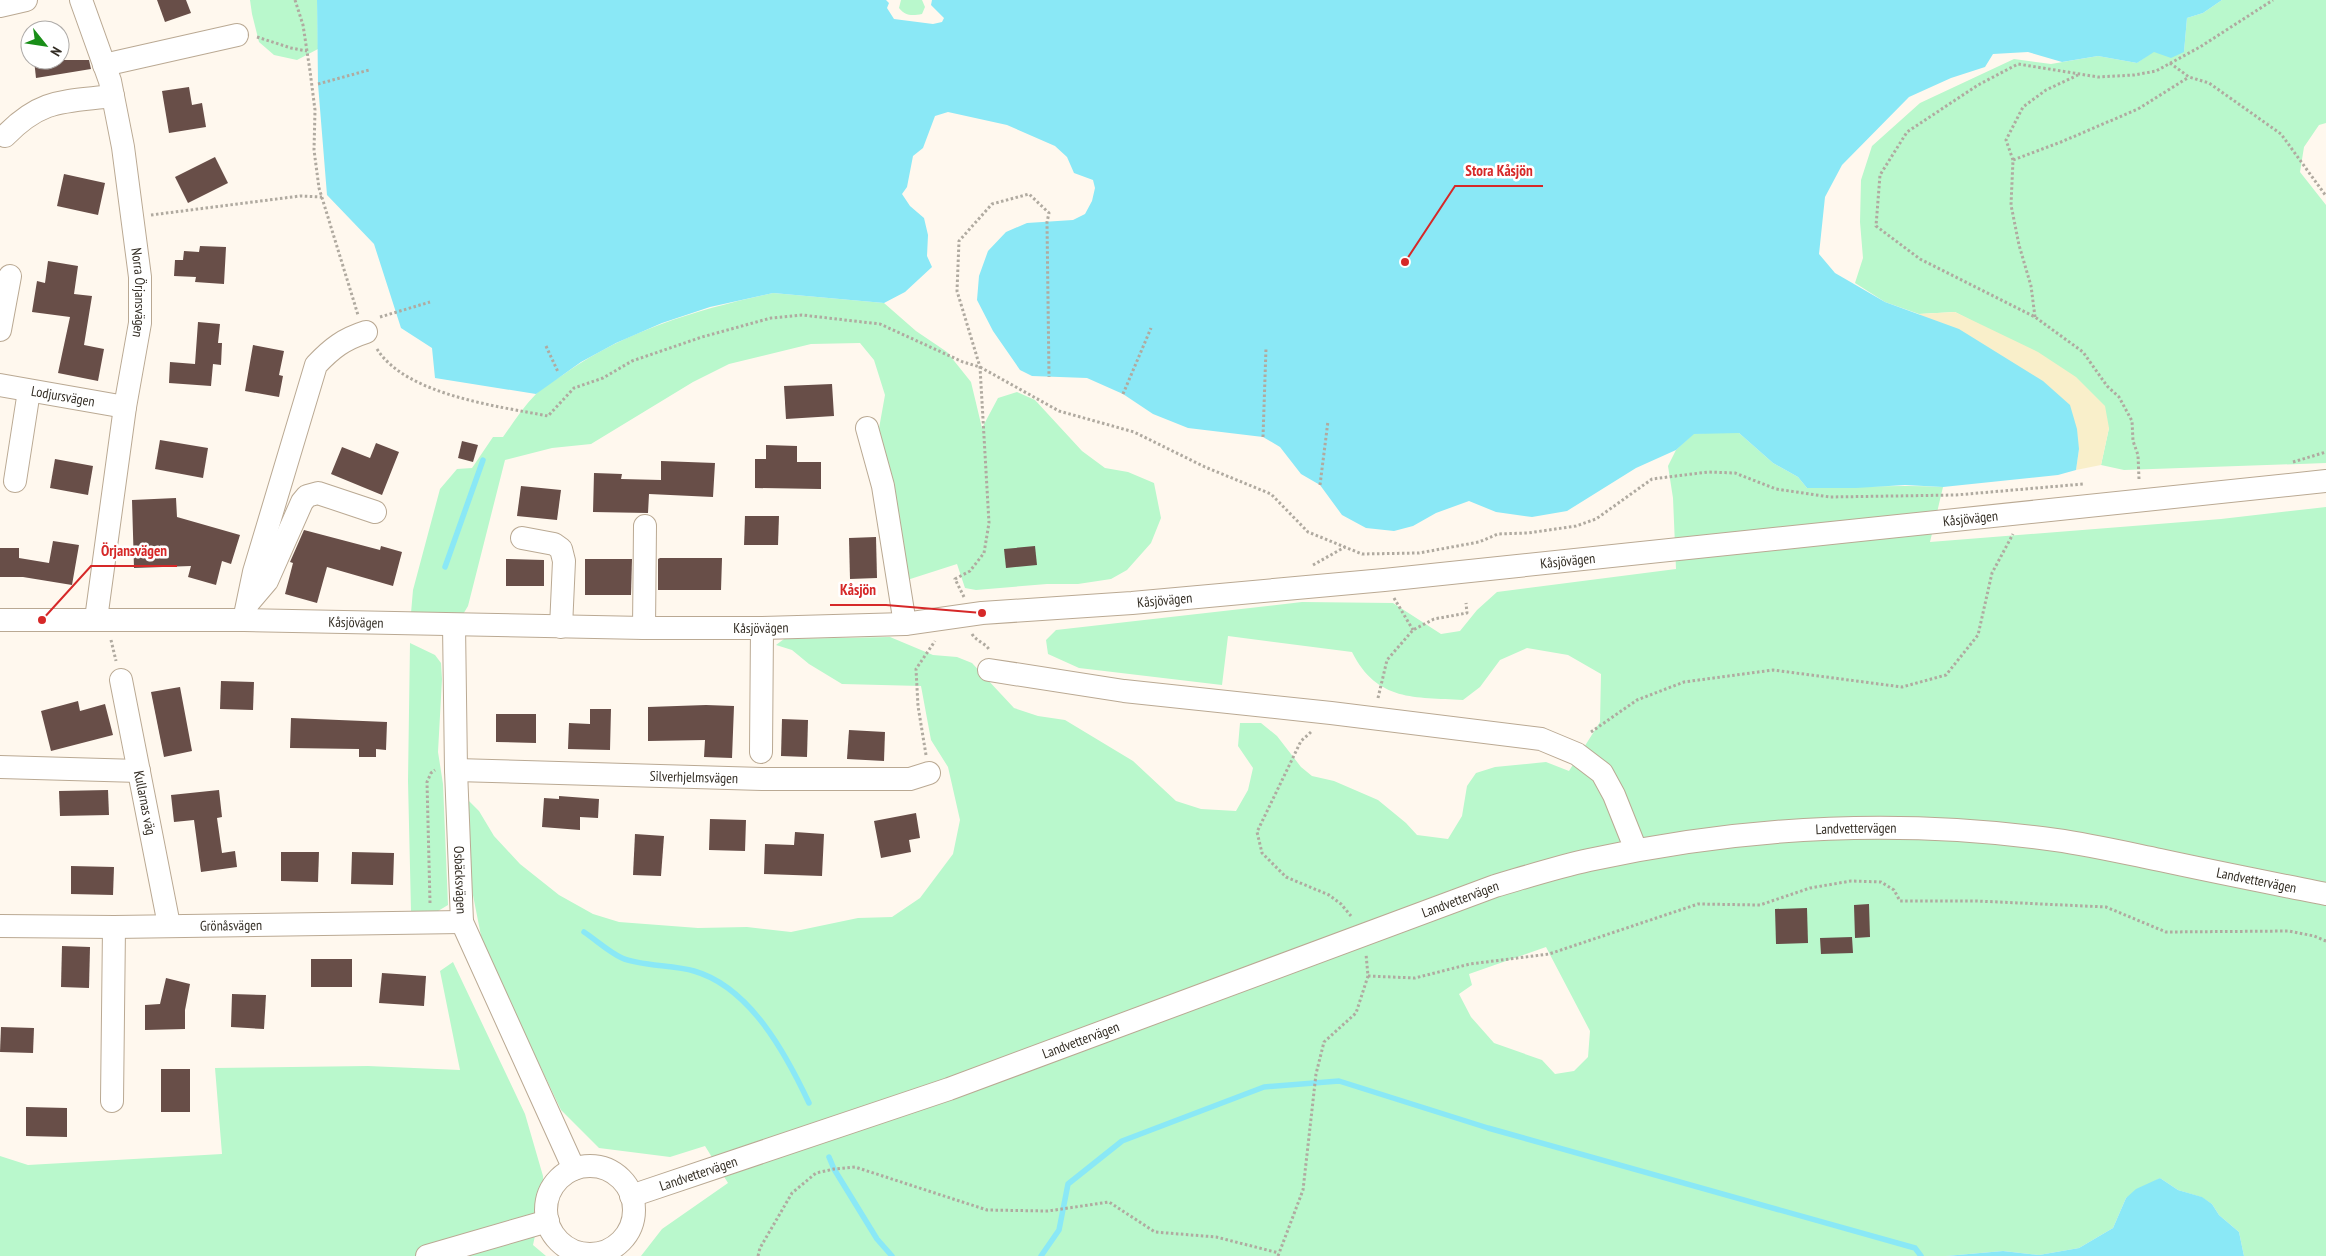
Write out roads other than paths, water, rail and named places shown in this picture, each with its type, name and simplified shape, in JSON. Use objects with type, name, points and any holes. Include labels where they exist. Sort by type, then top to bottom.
[{"type":"street","points":[[0,6],[26,0]]},
{"type":"street","name":"Norra Örjansvägen","points":[[80,0],[104,65],[113,96],[133,217],[140,277],[140,323],[125,407],[103,620]]},
{"type":"street","points":[[104,65],[237,35]]},
{"type":"street","points":[[5,136],[22,119],[48,104],[113,96]]},
{"type":"street","points":[[0,330],[10,276]]},
{"type":"street","points":[[246,611],[254,572],[316,365],[332,348],[373,324]]},
{"type":"street","name":"Lodjursvägen","points":[[0,385],[125,407]]},
{"type":"street","points":[[15,481],[29,391]]},
{"type":"street","points":[[867,428],[882,486],[905,624]]},
{"type":"street","name":"Kåsjövägen","points":[[0,620],[103,620],[246,611],[454,625],[762,628],[905,624],[966,616],[1384,580],[2326,481]]},
{"type":"street","points":[[246,611],[267,581],[302,502],[307,496],[318,493],[375,512]]},
{"type":"street","points":[[644,628],[645,526]]},
{"type":"street","points":[[522,538],[554,544],[561,549],[564,561],[561,627]]},
{"type":"street","name":"Osbäcksvägen","points":[[454,625],[456,770],[462,922],[574,1170]]},
{"type":"street","points":[[761,752],[762,628]]},
{"type":"street","points":[[989,670],[1124,691],[1332,713],[1541,739],[1577,754],[1602,773],[1614,795],[1636,850]]},
{"type":"street","name":"Kullarnas väg","points":[[121,680],[170,925]]},
{"type":"street","points":[[0,767],[139,771]]},
{"type":"street","name":"Silverhjelmsvägen","points":[[456,770],[762,779],[910,779],[929,773]]},
{"type":"street","name":"Landvettervägen","points":[[631,1196],[967,1082],[1495,886],[1586,860],[1636,850],[1743,834],[1813,828],[1923,828],[1972,831],[2057,840],[2326,894]]},
{"type":"street","name":"Grönåsvägen","points":[[0,926],[114,927],[462,922]]},
{"type":"street","points":[[112,1101],[114,927]]},
{"type":"street","points":[[594,1166],[608,1170],[624,1183],[631,1196],[633,1216],[629,1230],[615,1246],[603,1252],[582,1253],[568,1248],[557,1240],[548,1221],[546,1207],[550,1194],[557,1182],[574,1170],[594,1166]]},
{"type":"street","points":[[427,1256],[548,1221]]},
{"type":"water","points":[[317,0],[886,0],[889,3],[887,8],[894,19],[933,24],[942,22],[944,18],[931,5],[932,0],[2222,0],[2203,13],[2187,18],[2184,52],[2171,58],[2154,52],[2137,63],[2098,56],[2062,62],[2028,52],[1993,54],[1985,67],[1951,78],[1909,97],[1842,165],[1825,197],[1819,254],[1835,273],[1885,302],[1959,329],[2043,381],[2070,405],[2077,429],[2079,449],[2076,470],[2058,475],[1943,487],[1905,485],[1807,488],[1798,477],[1773,463],[1739,433],[1694,434],[1676,450],[1636,468],[1567,511],[1532,517],[1496,512],[1469,501],[1436,513],[1413,526],[1394,531],[1366,528],[1342,515],[1320,485],[1301,474],[1280,447],[1263,437],[1188,428],[1153,414],[1123,394],[1087,378],[1032,376],[1020,370],[993,331],[977,300],[979,276],[988,251],[1006,232],[1027,223],[1073,220],[1085,214],[1092,201],[1095,188],[1093,180],[1074,173],[1067,157],[1055,146],[1007,125],[948,112],[935,116],[923,148],[913,156],[907,187],[902,194],[910,206],[924,218],[928,235],[927,256],[932,267],[905,292],[884,303],[773,293],[710,307],[662,323],[616,343],[581,362],[536,394],[435,378],[432,348],[401,328],[374,244],[327,195],[318,84]]},
{"type":"water","points":[[2160,1178],[2178,1190],[2202,1197],[2212,1204],[2219,1215],[2239,1232],[2244,1256],[1946,1256],[2003,1251],[2039,1255],[2079,1248],[2113,1228],[2126,1198],[2136,1189]]},
{"type":"waterway","points":[[445,567],[483,460]]},
{"type":"waterway","points":[[584,932],[607,949],[629,961],[694,971],[714,979],[732,991],[764,1025],[789,1064],[809,1103]]},
{"type":"waterway","points":[[1041,1256],[1059,1230],[1068,1184],[1122,1141],[1264,1087],[1339,1081],[1488,1128],[1915,1248],[1921,1256]]},
{"type":"waterway","points":[[829,1157],[834,1169],[877,1239],[892,1256]]},
{"type":"place","name":"Stora Kåsjön","points":[[1405,262]]},
{"type":"place","name":"Kåsjön","points":[[982,613]]},
{"type":"place","name":"Örjansvägen","points":[[42,620]]}]
